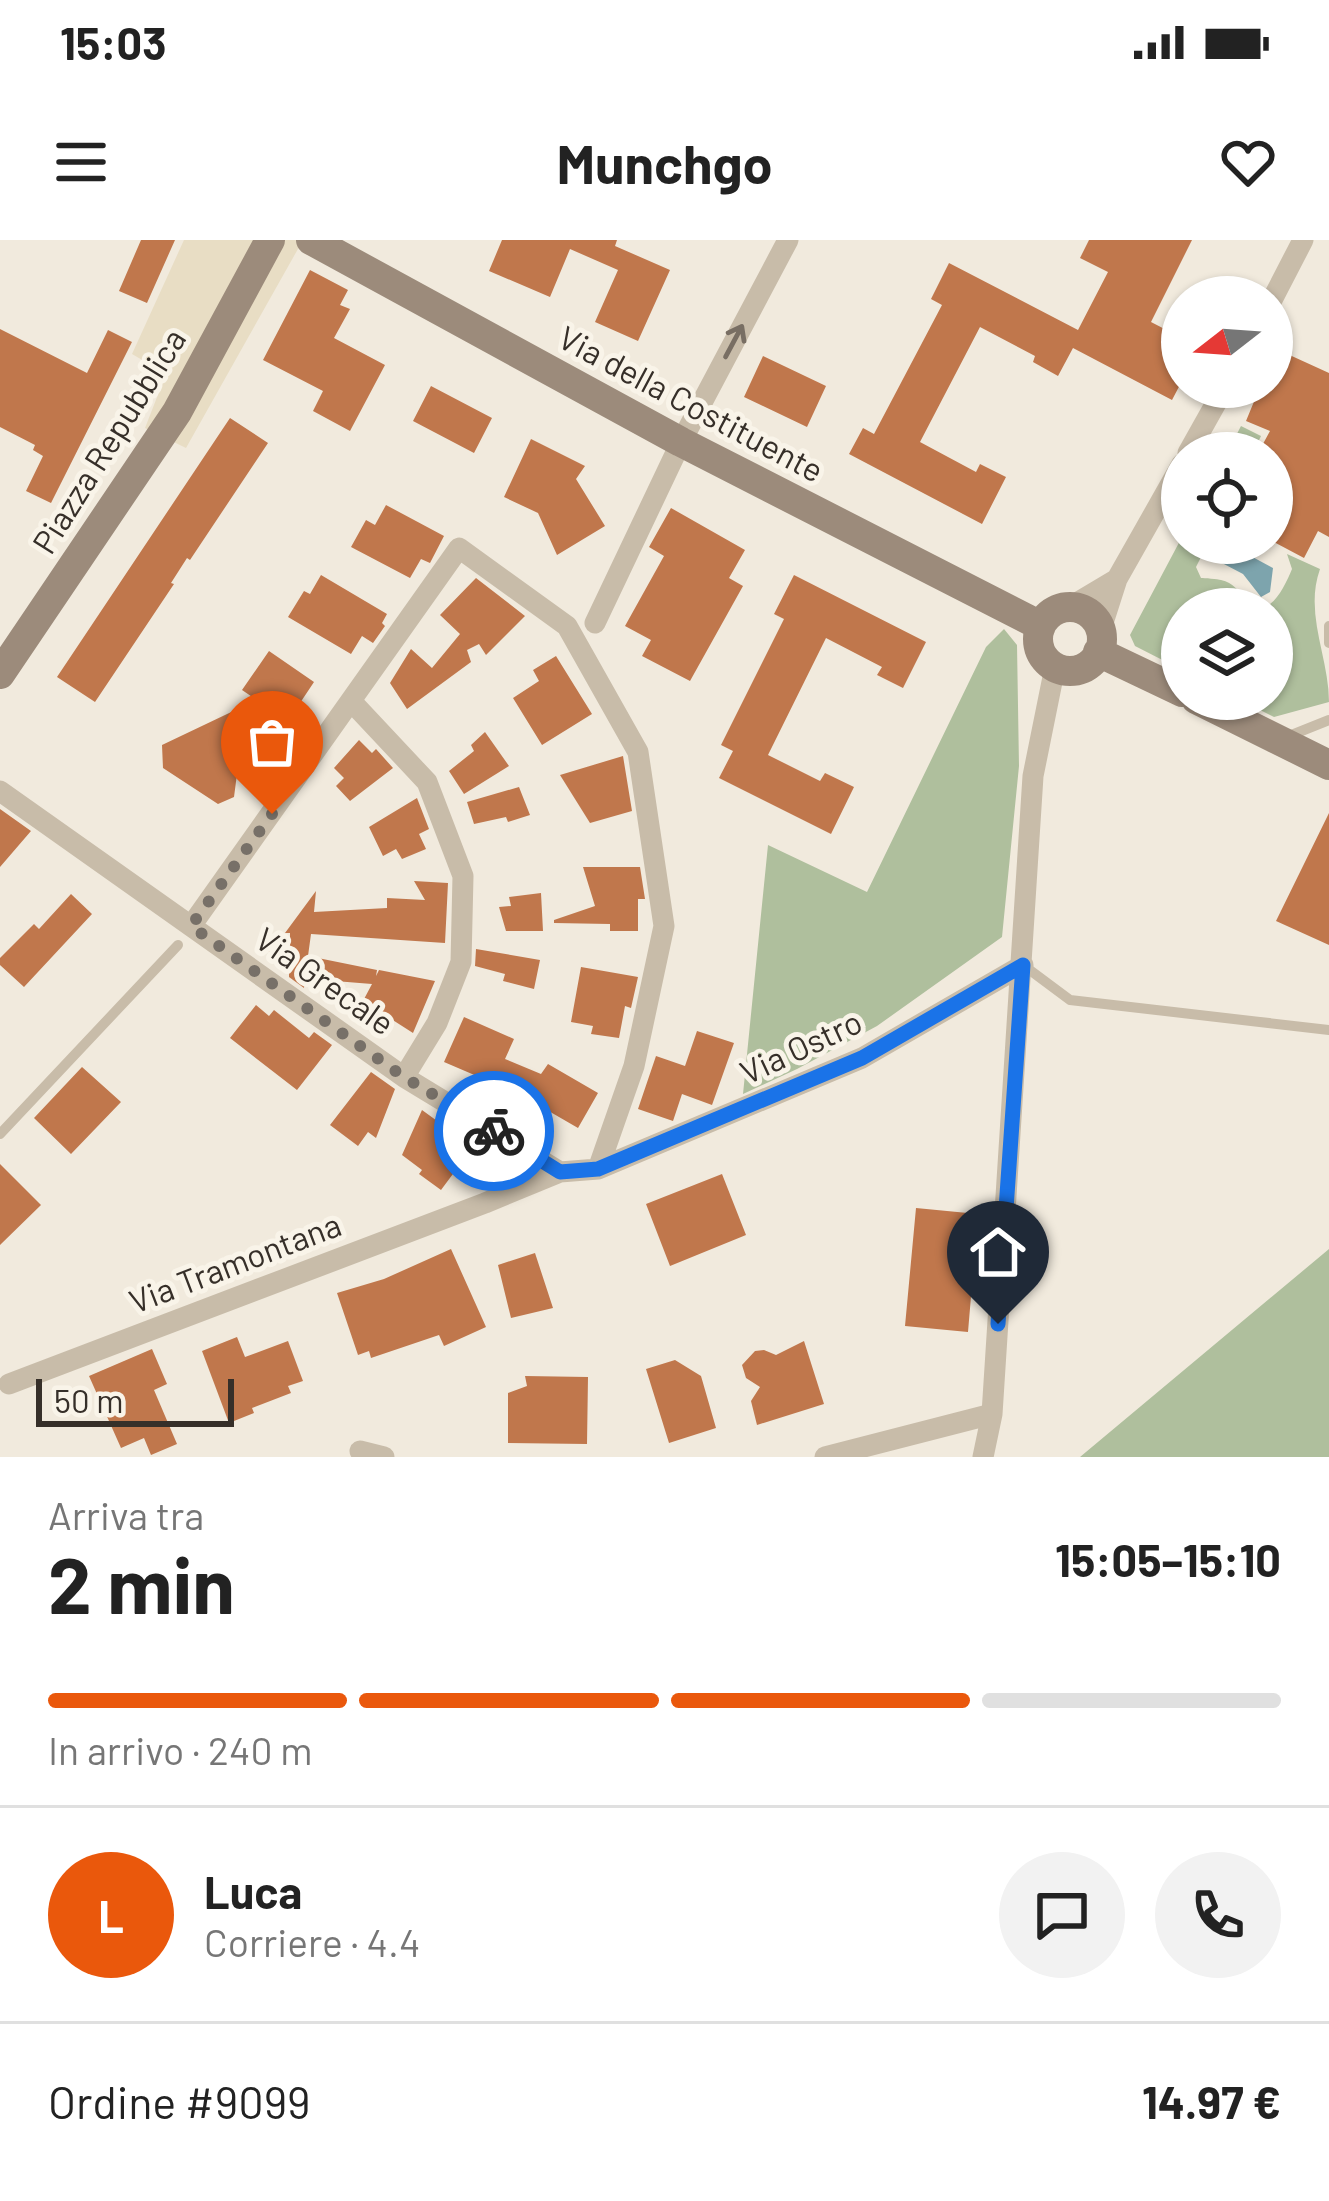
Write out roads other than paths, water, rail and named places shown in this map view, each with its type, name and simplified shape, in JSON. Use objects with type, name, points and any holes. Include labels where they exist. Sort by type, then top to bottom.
[{"type":"street","name":"Piazza Repubblica","points":[[0,674],[177,412],[270,240]]},
{"type":"street","name":"Via della Costituente","points":[[311,240],[681,442],[1041,626]]},
{"type":"street","points":[[595,623],[681,442],[788,240]]},
{"type":"street","points":[[1285,276],[1304,240]]},
{"type":"street","points":[[1117,579],[1091,597],[1050,614],[1041,626],[1041,652],[1055,667],[1075,670],[1093,661],[1117,579],[1161,501]]},
{"type":"street","points":[[185,936],[459,548],[566,626],[638,752],[664,926],[634,1066],[598,1169]]},
{"type":"street","points":[[1070,607],[1089,614],[1099,642],[1161,679]]},
{"type":"street","points":[[983,1457],[992,1414],[1033,776],[1055,667]]},
{"type":"street","points":[[351,701],[427,782],[463,876],[460,962],[437,1023],[404,1077]]},
{"type":"street","points":[[1241,720],[1329,765]]},
{"type":"street","name":"Via Grecale","points":[[0,790],[185,936],[560,1172]]},
{"type":"street","name":"Via Ostro","points":[[560,1172],[598,1169],[862,1058],[1023,965]]},
{"type":"street","name":"Via Tramontana","points":[[10,1384],[560,1172]]},
{"type":"street","points":[[825,1457],[992,1414]]},
{"type":"street","points":[[360,1451],[384,1457]]},
{"type":"lane","points":[[1329,626],[1329,644]]},
{"type":"lane","points":[[1281,739],[1329,720]]},
{"type":"lane","points":[[0,1134],[185,936]]},
{"type":"lane","points":[[1023,965],[1070,1000],[1329,1030]]},
{"type":"water","points":[[1224,564],[1266,564],[1273,568],[1270,588],[1254,588],[1243,574]]}]
